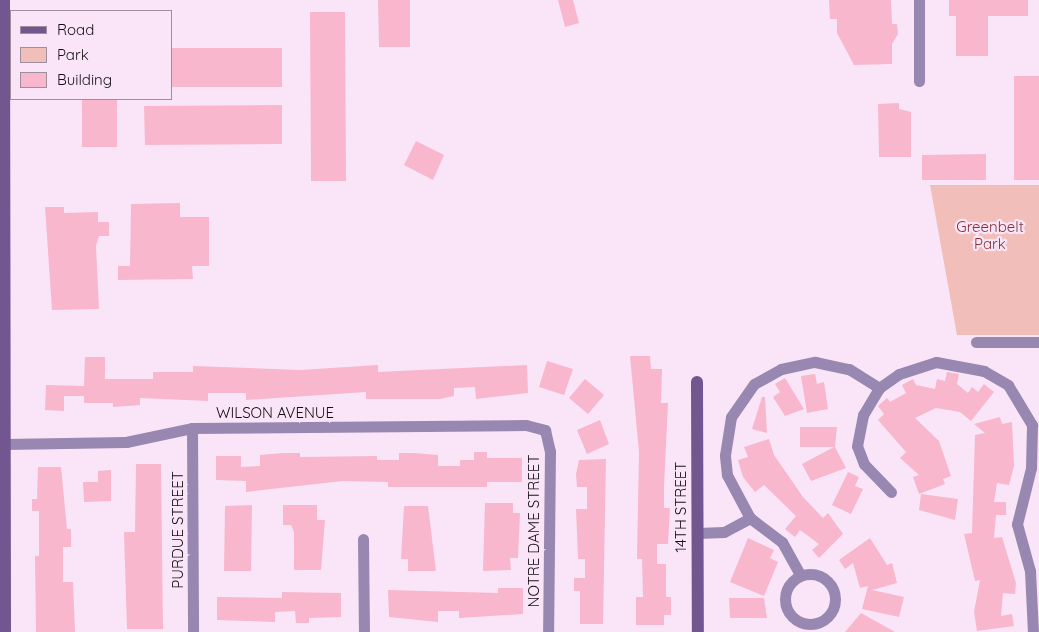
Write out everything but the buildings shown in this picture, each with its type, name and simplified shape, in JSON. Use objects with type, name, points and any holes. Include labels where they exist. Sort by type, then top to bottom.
[{"type":"street","points":[[4,0],[2,61],[5,444],[2,525],[5,632]]},
{"type":"street","points":[[919,0],[919,81]]},
{"type":"street","points":[[976,342],[1039,342]]},
{"type":"street","points":[[800,575],[782,542],[750,518],[727,475],[725,455],[731,417],[754,384],[781,369],[816,362],[849,369],[879,388]]},
{"type":"street","points":[[891,492],[864,464],[857,446],[862,415],[879,388],[916,366],[956,364],[984,371],[1008,385],[1032,425],[1031,468],[1017,524],[1036,587],[1035,625]]},
{"type":"street","name":"14TH STREET","points":[[697,382],[698,632]]},
{"type":"street","points":[[1032,425],[1039,415]]},
{"type":"street","name":"WILSON AVENUE","points":[[5,444],[126,442],[192,428],[526,425],[545,430]]},
{"type":"street","name":"PURDUE STREET","points":[[192,428],[193,632]]},
{"type":"street","name":"NOTRE DAME STREET","points":[[545,430],[550,451],[548,632]]},
{"type":"street","points":[[698,533],[724,532],[750,518]]},
{"type":"street","points":[[363,539],[364,632]]},
{"type":"street","points":[[800,575],[820,575],[834,589],[834,608],[821,623],[801,623],[787,609],[786,590],[800,575]]},
{"type":"green space","name":"Greenbelt Park","points":[[930,185],[1039,185],[1039,335],[957,335]]}]
